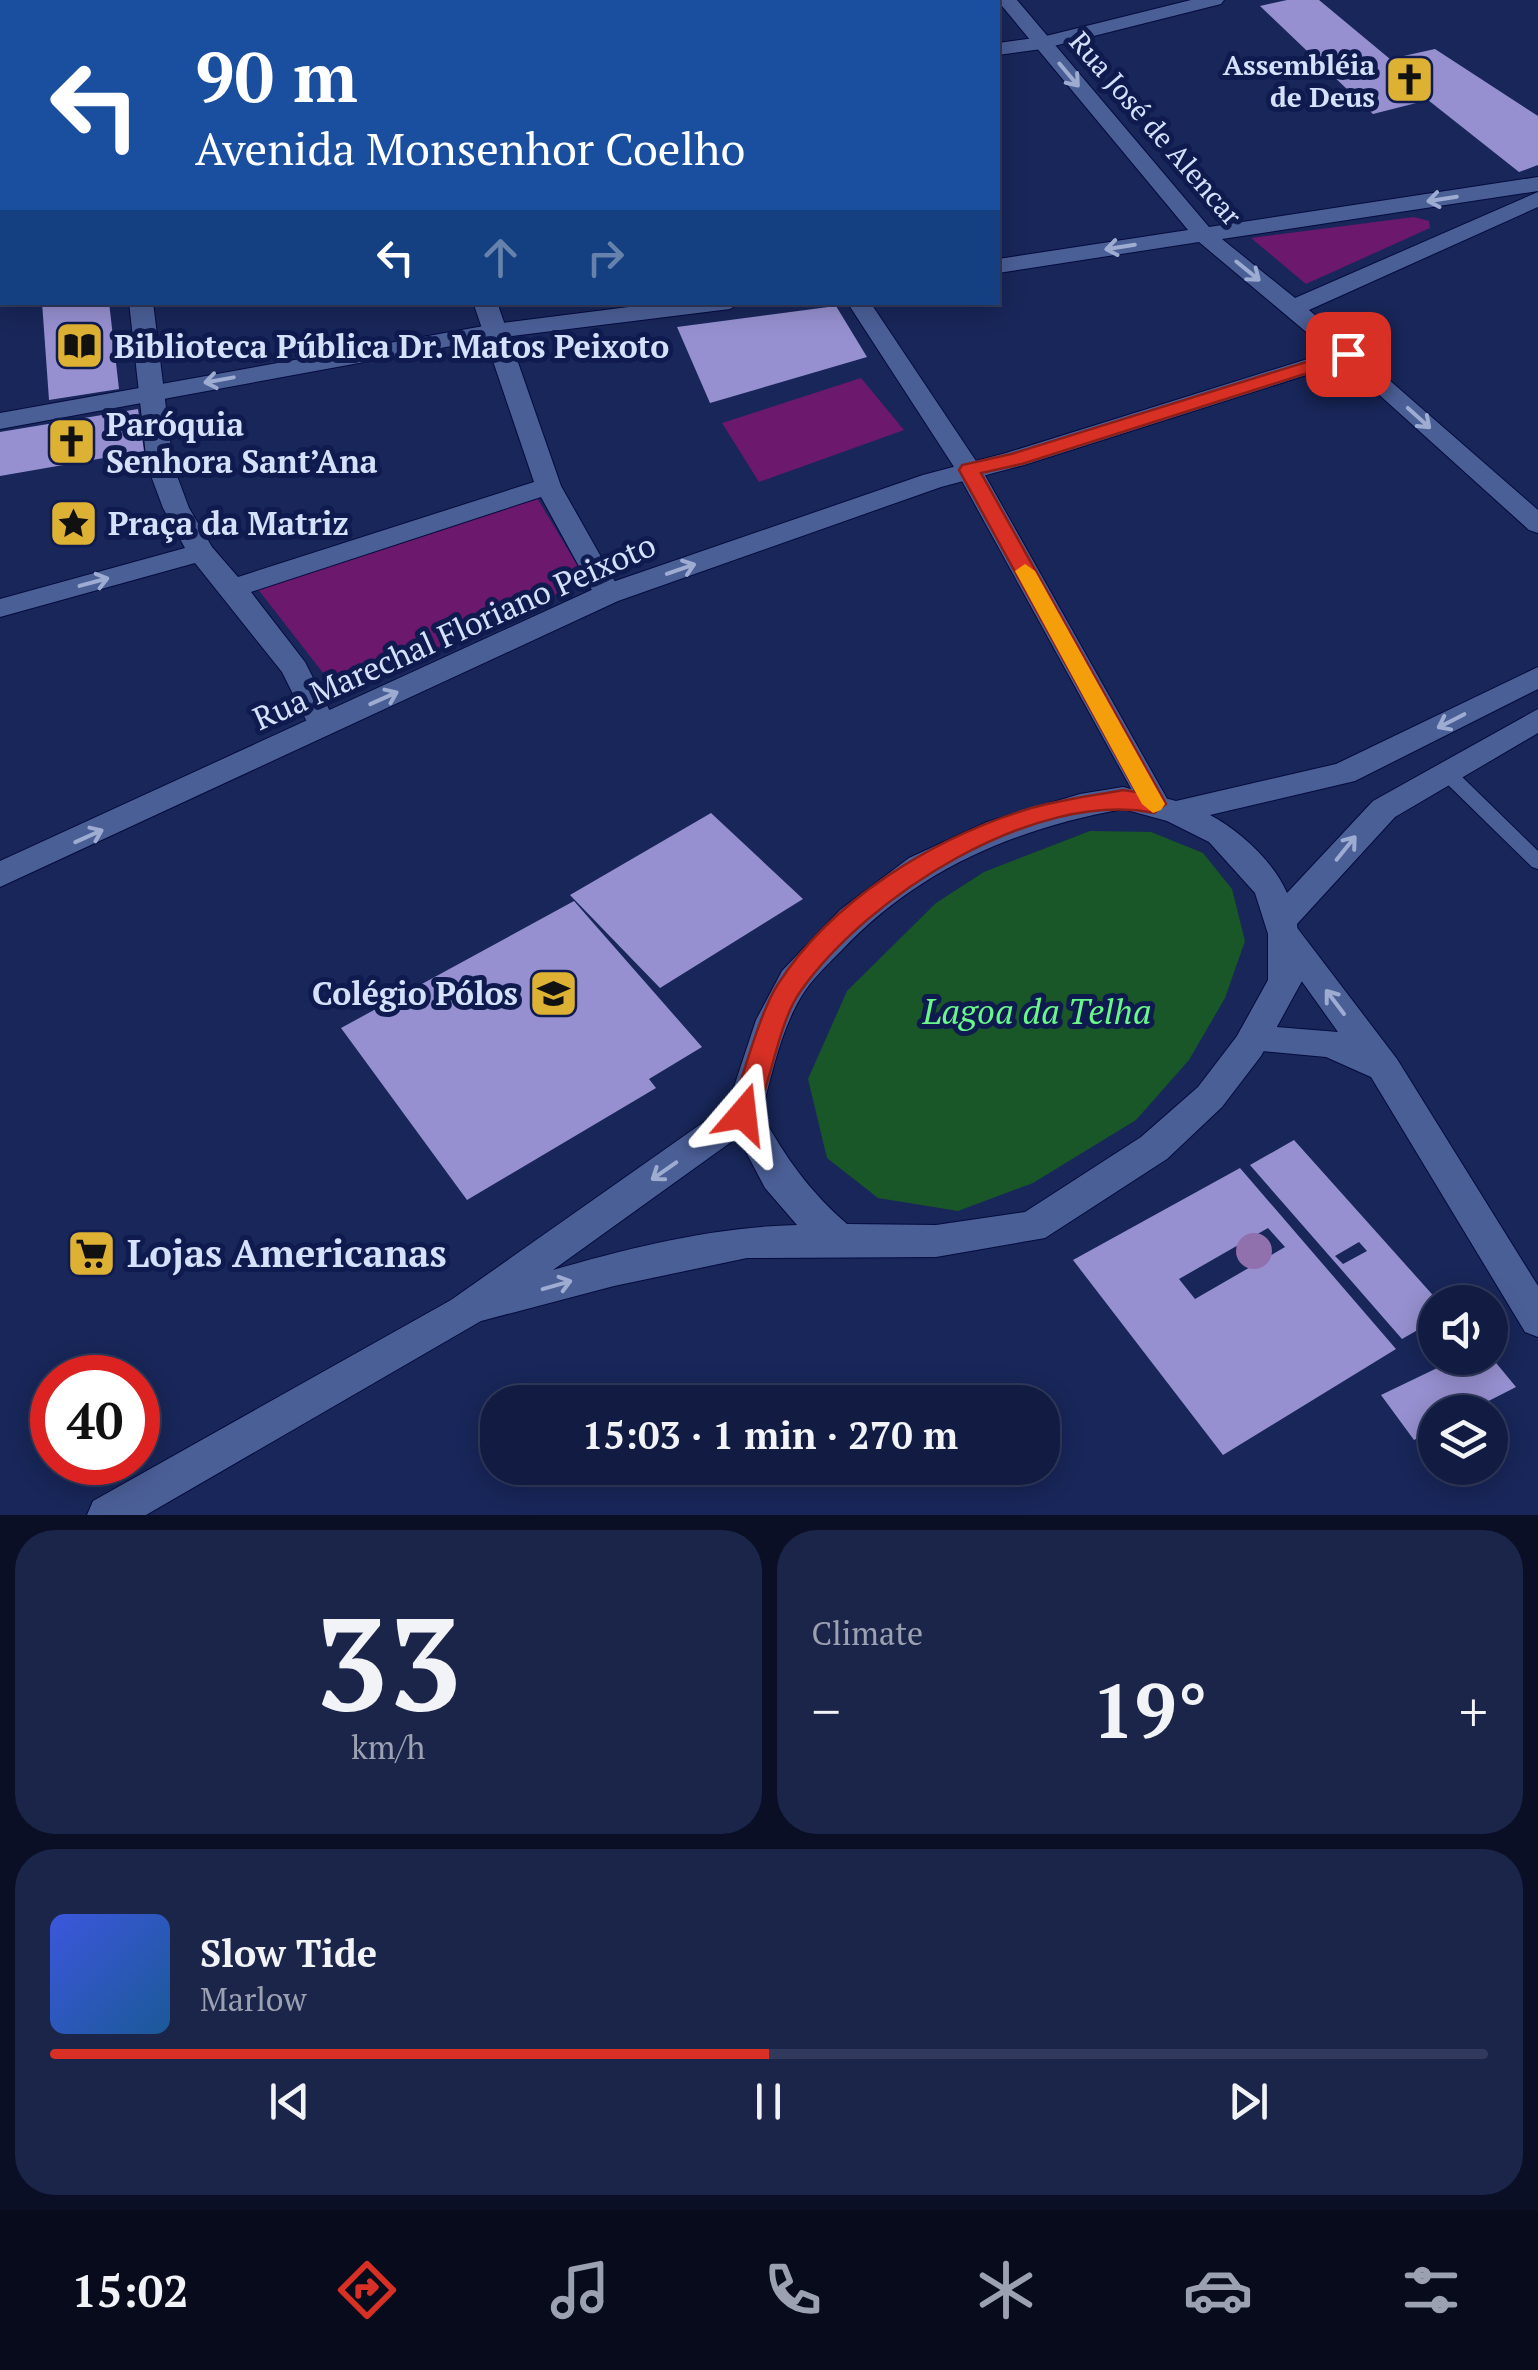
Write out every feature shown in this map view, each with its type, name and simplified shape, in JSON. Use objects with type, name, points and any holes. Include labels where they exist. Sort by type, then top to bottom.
[{"type":"street","name":"Rua José de Alencar","points":[[1007,0],[1204,235],[1348,354],[1538,524]]},
{"type":"street","points":[[1000,49],[1042,43],[1214,0]]},
{"type":"street","points":[[1000,266],[1538,184]]},
{"type":"street","points":[[1292,308],[1538,199]]},
{"type":"street","points":[[141,305],[160,465],[176,508],[201,552],[295,669],[322,725]]},
{"type":"street","points":[[486,305],[548,486],[608,594]]},
{"type":"street","points":[[0,421],[495,331],[706,305]]},
{"type":"street","points":[[860,305],[969,470],[1165,808]]},
{"type":"street","name":"Rua Marechal Floriano Peixoto","points":[[0,875],[608,594],[969,470],[1015,460],[1348,354]]},
{"type":"street","points":[[232,588],[548,486]]},
{"type":"street","points":[[0,608],[201,552]]},
{"type":"street","points":[[1165,808],[1344,773],[1538,677]]},
{"type":"street","points":[[1282,927],[1384,808],[1538,718]]},
{"type":"street","points":[[107,1515],[464,1312],[743,1114],[787,990],[838,931],[890,886],[954,847],[1030,817],[1123,798],[1165,808],[1220,834],[1246,858],[1269,888],[1282,927],[1285,980],[1253,1040],[1210,1096],[1154,1148],[1032,1227],[936,1242],[747,1242],[614,1269],[464,1312]]},
{"type":"street","points":[[1282,927],[1386,1068],[1538,1320]]},
{"type":"street","points":[[1253,1040],[1330,1044],[1386,1068]]},
{"type":"street","points":[[743,1114],[778,1177],[801,1206],[839,1240]]},
{"type":"lane","points":[[1444,771],[1538,862]]},
{"type":"shaded area","points":[[1414,217],[1429,221],[1430,228],[1306,284],[1251,238]]},
{"type":"shaded area","points":[[861,378],[904,430],[759,482],[722,423]]},
{"type":"shaded area","points":[[536,496],[586,580],[341,696],[257,588]]},
{"type":"water","name":"Lagoa da Telha","points":[[1090,831],[1151,832],[1203,853],[1232,889],[1245,941],[1225,998],[1189,1060],[1136,1120],[1033,1183],[958,1211],[878,1198],[827,1158],[808,1079],[847,991],[936,903],[984,872]]},
{"type":"building","name":"Assembléia de Deus","points":[[1287,0],[1319,0],[1390,59],[1435,49],[1538,116],[1538,165],[1519,172],[1428,100],[1373,114],[1260,6]]},
{"type":"building","name":"Biblioteca Pública Dr. Matos Peixoto","points":[[42,305],[109,305],[119,389],[49,400]]},
{"type":"building","points":[[836,306],[867,357],[710,403],[677,327]]},
{"type":"building","name":"Paróquia Senhora Sant’Ana","points":[[138,409],[144,451],[0,476],[0,432]]},
{"type":"building","points":[[711,813],[803,899],[660,988],[570,895]]},
{"type":"building","points":[[574,901],[702,1047],[649,1079],[656,1088],[467,1200],[341,1028]]},
{"type":"building","points":[[1294,1140],[1424,1285],[1418,1285],[1418,1330],[1402,1339],[1250,1165]],"holes":[[[1359,1242],[1367,1251],[1343,1264],[1335,1256]]]},
{"type":"building","points":[[1240,1168],[1396,1349],[1223,1455],[1073,1260]],"holes":[[[1268,1228],[1285,1247],[1195,1299],[1179,1279]]]},
{"type":"building","points":[[1423,1375],[1506,1375],[1516,1387],[1500,1395],[1418,1395],[1418,1438],[1414,1440],[1381,1395]]},
{"type":"slow traffic","points":[[1025,571],[1153,804]]},
{"type":"place","name":"Assembléia de Deus","points":[[1410,80]]},
{"type":"place","name":"Biblioteca Pública Dr. Matos Peixoto","points":[[79,346]]},
{"type":"place","name":"Paróquia Senhora Sant’Ana","points":[[71,442]]},
{"type":"place","name":"Praça da Matriz","points":[[73,523]]},
{"type":"place","name":"Colégio Pólos","points":[[553,993]]},
{"type":"place","name":"Lojas Americanas","points":[[92,1253]]},
{"type":"route","points":[[743,1114],[787,990],[838,931],[890,886],[954,847],[1030,817],[1123,798],[1154,804],[969,470],[1015,460],[1348,354]]}]
